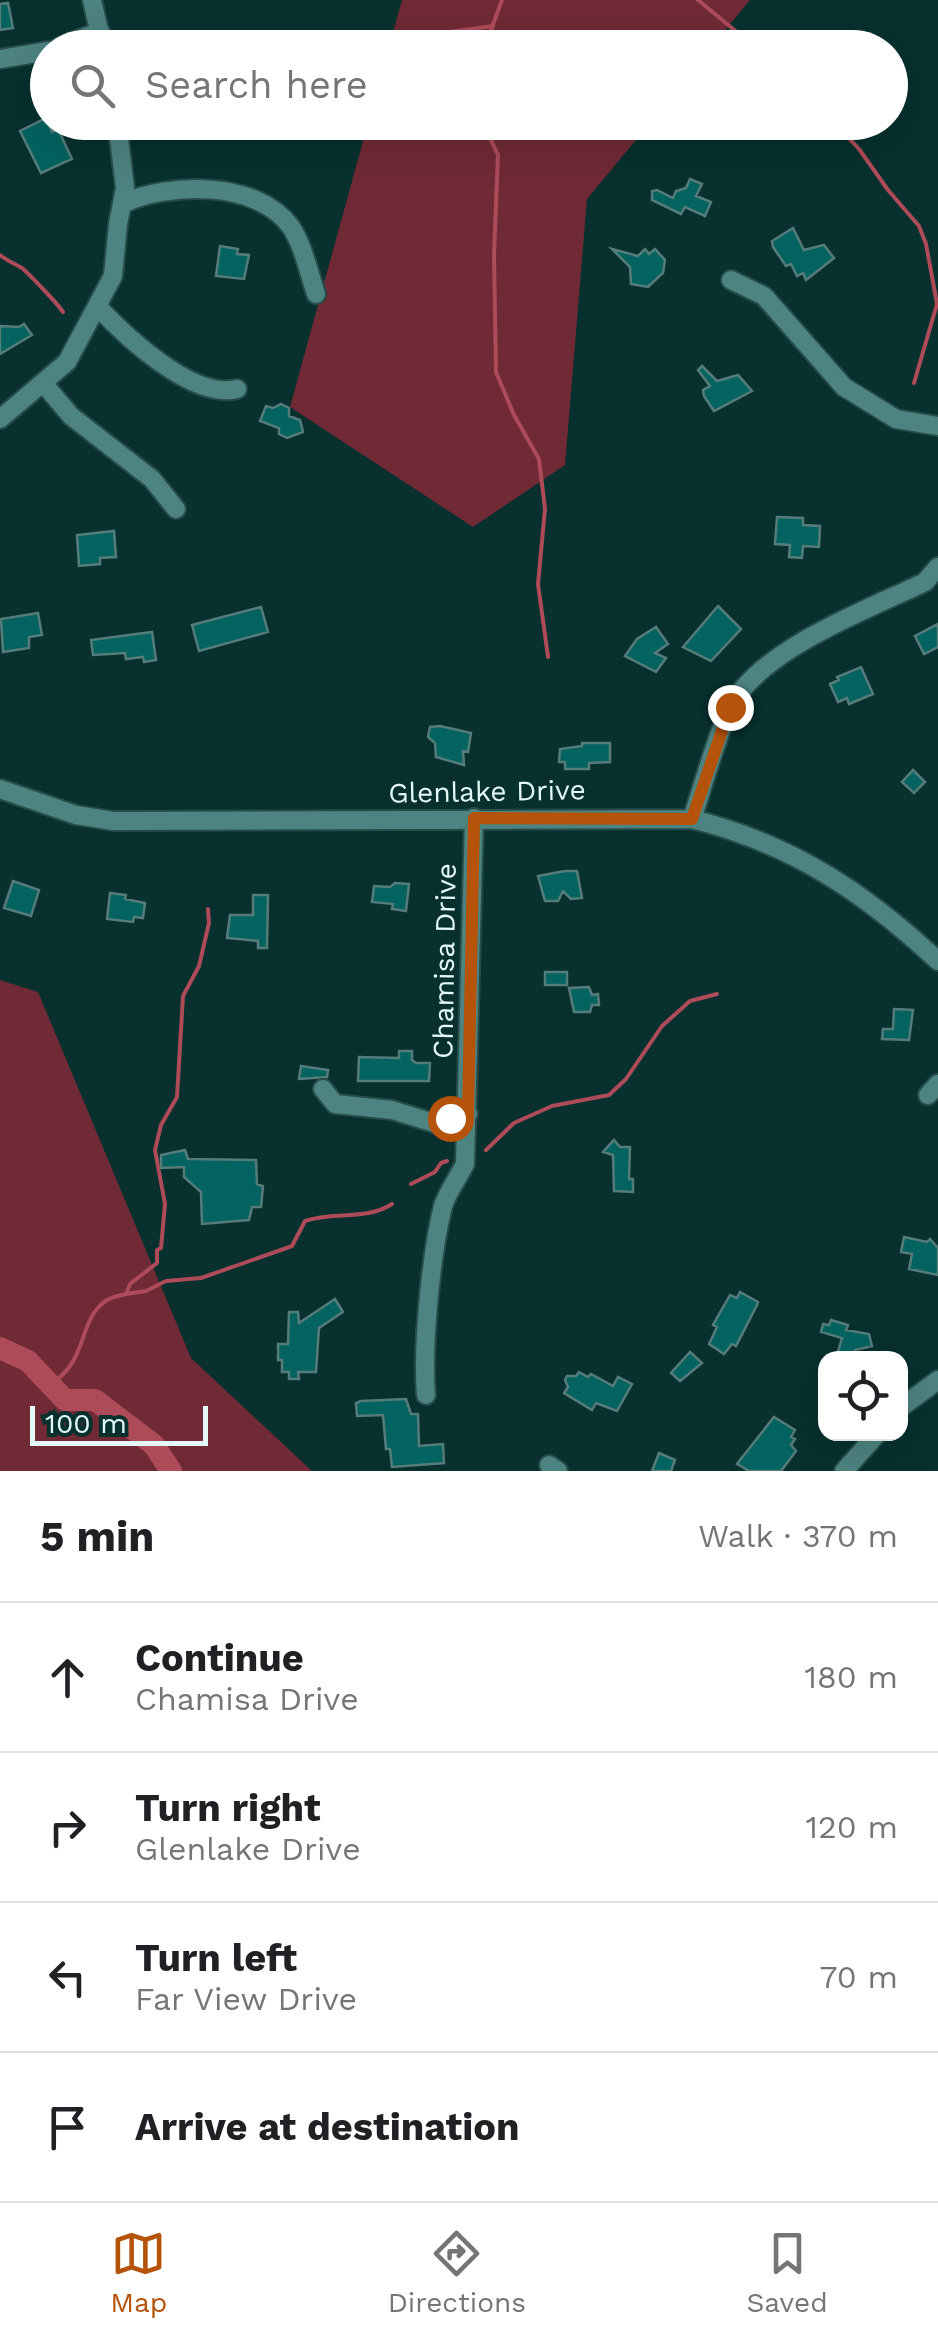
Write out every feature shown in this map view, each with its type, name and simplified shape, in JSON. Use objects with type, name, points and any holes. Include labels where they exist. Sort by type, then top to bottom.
[{"type":"street","points":[[92,0],[99,30]]},
{"type":"street","points":[[0,59],[30,54]]},
{"type":"street","points":[[0,419],[67,362],[113,276],[125,188],[119,140]]},
{"type":"street","points":[[122,204],[145,193],[192,190],[242,194],[262,203],[292,228],[316,294]]},
{"type":"street","points":[[732,280],[764,296],[844,387],[896,420],[938,426]]},
{"type":"street","points":[[97,306],[125,336],[200,387],[224,392],[238,389]]},
{"type":"street","points":[[44,384],[71,416],[152,478],[176,509]]},
{"type":"street","points":[[692,819],[730,707],[755,676],[786,650],[925,582],[938,567]]},
{"type":"street","name":"Glenlake Drive","points":[[0,789],[76,815],[113,821],[692,819],[740,831],[809,863],[851,888],[938,961]]},
{"type":"street","name":"Chamisa Drive","points":[[426,1395],[437,1240],[444,1201],[464,1164],[474,818]]},
{"type":"street","points":[[323,1089],[335,1104],[392,1110],[434,1123],[468,1114]]},
{"type":"street","points":[[908,1402],[938,1380]]},
{"type":"street","points":[[844,1471],[871,1441]]},
{"type":"shaded area","points":[[402,0],[750,0],[725,30],[394,30]]},
{"type":"shaded area","points":[[363,140],[636,140],[587,199],[565,465],[473,527],[290,407]]},
{"type":"shaded area","points":[[0,980],[38,992],[191,1358],[312,1471],[0,1471]]},
{"type":"building","points":[[8,3],[13,28],[0,30],[0,4]]},
{"type":"building","points":[[30,126],[30,140],[63,140],[72,159],[41,173],[20,131]]},
{"type":"building","points":[[690,179],[702,184],[696,196],[711,202],[705,216],[685,207],[681,214],[652,200],[652,191],[657,190],[673,198],[676,191],[686,188]]},
{"type":"building","points":[[793,228],[804,250],[824,245],[834,258],[806,280],[803,273],[797,276],[791,264],[786,266],[773,247],[772,241]]},
{"type":"building","points":[[220,246],[249,255],[244,279],[216,276]]},
{"type":"building","points":[[612,249],[638,256],[645,249],[649,254],[655,249],[665,260],[663,273],[648,287],[631,284],[630,267]]},
{"type":"building","points":[[24,324],[32,335],[0,354],[0,326]]},
{"type":"building","points":[[702,366],[717,381],[738,375],[752,391],[714,411],[704,396],[703,390],[710,386],[698,370]]},
{"type":"building","points":[[281,404],[289,408],[289,416],[300,420],[303,432],[287,438],[279,434],[279,428],[260,421],[266,406]]},
{"type":"building","points":[[777,517],[803,518],[803,525],[820,526],[819,547],[803,546],[802,558],[789,557],[790,545],[775,544]]},
{"type":"building","points":[[114,531],[116,557],[100,558],[100,564],[79,566],[77,535]]},
{"type":"building","points":[[718,606],[741,629],[711,661],[683,647]]},
{"type":"building","points":[[261,607],[268,632],[199,651],[192,625]]},
{"type":"building","points":[[38,613],[42,635],[29,637],[29,648],[3,652],[1,619]]},
{"type":"building","points":[[938,624],[938,647],[924,654],[915,636]]},
{"type":"building","points":[[656,627],[668,644],[655,653],[666,658],[656,672],[625,656],[637,639]]},
{"type":"building","points":[[152,632],[156,660],[126,659],[125,653],[93,655],[91,640]]},
{"type":"building","points":[[861,667],[873,694],[849,704],[847,698],[838,702],[830,684]]},
{"type":"building","points":[[430,727],[471,733],[468,752],[463,751],[464,765],[436,757],[435,743],[428,737]]},
{"type":"building","points":[[582,743],[610,743],[610,762],[589,763],[589,769],[565,769],[565,762],[559,762],[560,749]]},
{"type":"building","points":[[913,770],[925,782],[914,793],[902,782]]},
{"type":"building","points":[[577,871],[582,898],[571,899],[563,891],[558,901],[545,901],[538,876]]},
{"type":"building","points":[[13,881],[39,890],[31,916],[4,908]]},
{"type":"building","points":[[395,883],[409,884],[406,911],[392,909],[393,904],[372,902],[374,886],[390,887]]},
{"type":"building","points":[[110,893],[145,903],[143,918],[134,917],[133,922],[107,919]]},
{"type":"building","points":[[253,895],[268,895],[267,948],[258,948],[258,941],[227,938],[230,915],[253,915]]},
{"type":"building","points":[[545,972],[567,972],[567,985],[545,985]]},
{"type":"building","points":[[589,987],[592,995],[598,994],[599,1005],[592,1005],[590,1012],[574,1012],[569,988]]},
{"type":"building","points":[[894,1009],[913,1010],[909,1040],[882,1039],[883,1029],[893,1029]]},
{"type":"building","points":[[399,1051],[412,1051],[416,1063],[430,1063],[429,1081],[358,1081],[359,1057],[399,1058]]},
{"type":"building","points":[[301,1066],[328,1070],[327,1077],[299,1079]]},
{"type":"building","points":[[614,1140],[620,1147],[630,1147],[629,1179],[633,1179],[633,1192],[614,1191],[613,1155],[603,1152]]},
{"type":"building","points":[[185,1150],[188,1159],[256,1160],[257,1184],[263,1186],[261,1207],[252,1207],[249,1220],[202,1224],[201,1192],[184,1177],[184,1167],[161,1168],[161,1155]]},
{"type":"building","points":[[904,1237],[927,1242],[930,1239],[938,1248],[938,1275],[909,1269],[912,1254],[901,1252]]},
{"type":"building","points":[[740,1292],[758,1302],[736,1346],[732,1344],[724,1354],[709,1344],[717,1327],[713,1325],[730,1295],[737,1298]]},
{"type":"building","points":[[335,1299],[343,1312],[319,1328],[316,1372],[298,1372],[299,1379],[289,1379],[289,1372],[282,1372],[282,1360],[278,1360],[278,1344],[288,1344],[289,1312],[298,1312],[299,1323]]},
{"type":"building","points":[[831,1320],[848,1325],[846,1330],[869,1334],[872,1346],[838,1351],[842,1338],[821,1332],[823,1324],[829,1325]]},
{"type":"building","points":[[690,1352],[702,1363],[680,1381],[671,1373]]},
{"type":"building","points":[[579,1372],[613,1386],[618,1377],[632,1384],[617,1411],[596,1403],[592,1410],[564,1393],[567,1376]]},
{"type":"building","points":[[406,1399],[411,1414],[418,1414],[419,1446],[443,1444],[444,1463],[392,1467],[383,1415],[357,1416],[356,1403],[361,1401]]},
{"type":"building","points":[[774,1417],[795,1430],[791,1445],[796,1451],[781,1471],[749,1471],[737,1464]]},
{"type":"building","points":[[659,1453],[675,1460],[671,1471],[652,1471]]},
{"type":"waterway","points":[[491,30],[502,0]]},
{"type":"waterway","points":[[698,0],[734,30]]},
{"type":"waterway","points":[[464,30],[493,26]]},
{"type":"waterway","points":[[491,140],[498,155],[494,255],[496,372],[539,459],[545,509],[538,584],[548,657]]},
{"type":"waterway","points":[[851,140],[919,226],[926,244],[937,304],[914,383]]},
{"type":"waterway","points":[[0,255],[22,268],[63,312]]},
{"type":"waterway","points":[[50,1384],[71,1365],[95,1311],[108,1299],[126,1294],[130,1284],[157,1263],[165,1204],[155,1150],[161,1125],[177,1097],[183,996],[199,966],[209,923],[208,909]]},
{"type":"waterway","points":[[486,1150],[514,1123],[552,1106],[609,1095],[626,1079],[662,1026],[690,1001],[717,994]]},
{"type":"waterway","points":[[411,1184],[447,1161]]},
{"type":"waterway","points":[[126,1294],[146,1291],[166,1281],[201,1278],[292,1246],[305,1221],[371,1212],[392,1204]]},
{"type":"waterway","points":[[0,1348],[28,1361],[65,1400],[95,1400],[154,1445],[171,1471]]},
{"type":"route","points":[[450,1118],[468,1114],[474,818],[692,819],[730,707]]}]
